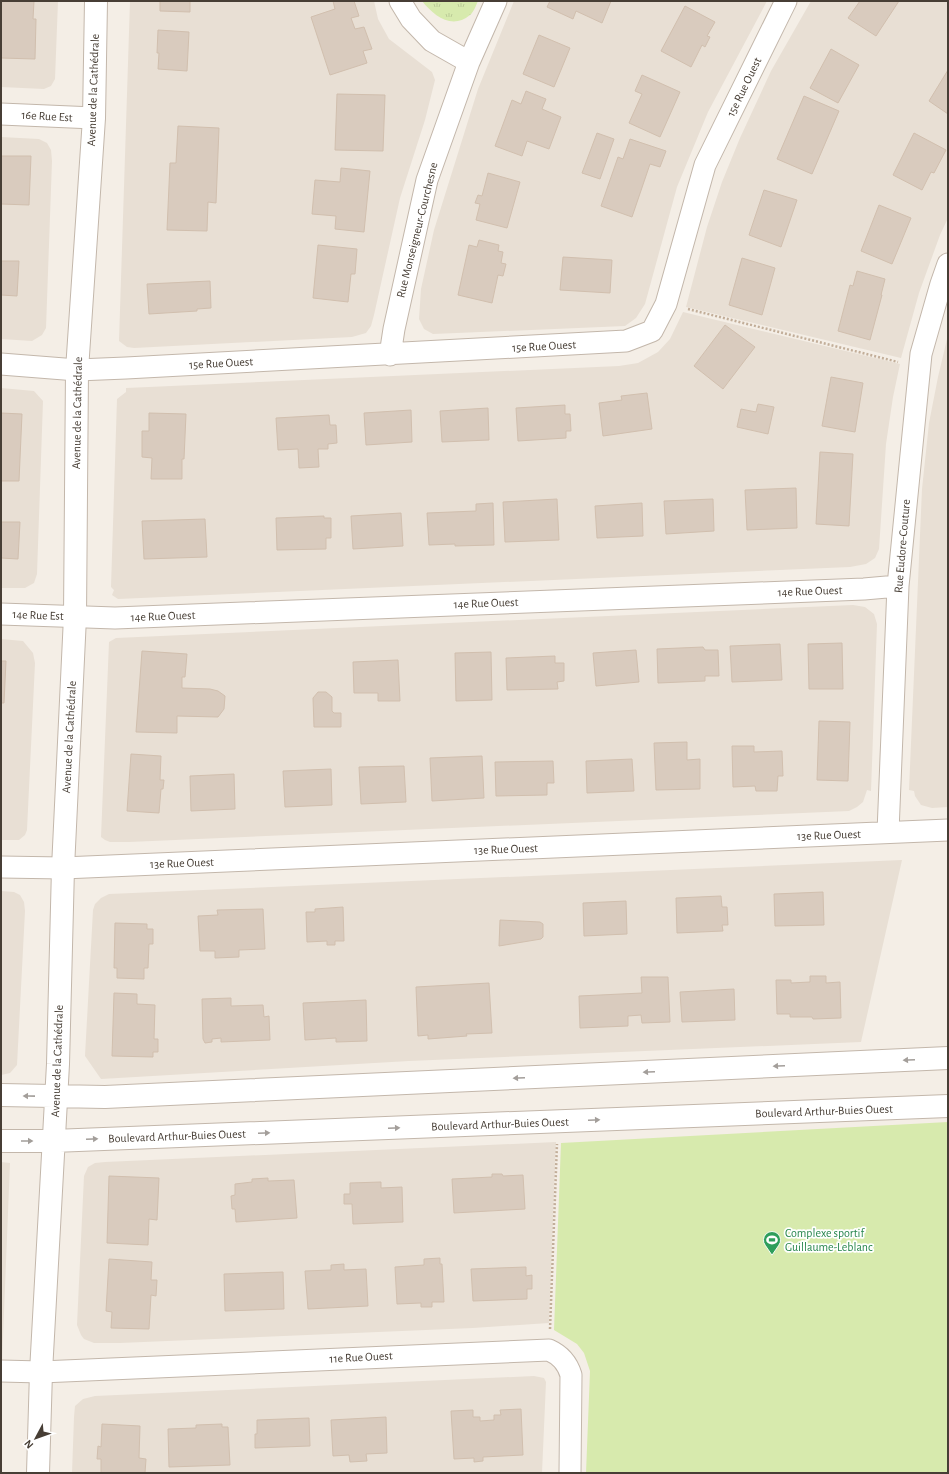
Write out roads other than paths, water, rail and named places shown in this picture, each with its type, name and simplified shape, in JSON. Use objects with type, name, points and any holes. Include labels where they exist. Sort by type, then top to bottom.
[{"type":"street","name":"Avenue de la Cathédrale","points":[[38,1473],[41,1372],[56,1096],[63,868],[75,617],[77,370],[94,118],[96,1]]},
{"type":"street","points":[[400,1],[411,19],[432,41],[469,62]]},
{"type":"street","name":"Rue Monseigneur-Courchesne","points":[[390,354],[394,329],[427,180],[469,62],[496,1]]},
{"type":"street","name":"15e Rue Ouest","points":[[1,364],[77,370],[626,341],[652,331],[666,304],[705,165],[786,1]]},
{"type":"street","name":"16e Rue Est","points":[[1,114],[94,118]]},
{"type":"street","name":"Rue Eudore-Couture","points":[[888,832],[898,586],[921,354],[948,264]]},
{"type":"street","name":"14e Rue Ouest","points":[[75,617],[115,618],[864,589],[898,586]]},
{"type":"street","name":"14e Rue Est","points":[[1,614],[75,617]]},
{"type":"street","name":"13e Rue Ouest","points":[[1,866],[63,868],[948,830]]},
{"type":"street","points":[[1,1095],[105,1097],[948,1058]]},
{"type":"street","name":"Boulevard Arthur-Buies Ouest","points":[[1,1141],[53,1142],[948,1106]]},
{"type":"street","name":"11e Rue Ouest","points":[[1,1371],[41,1372],[549,1350],[563,1359],[568,1366],[571,1375],[570,1473]]},
{"type":"place","name":"Complexe sportif Guillaume-Leblanc","points":[[772,1255]]}]
